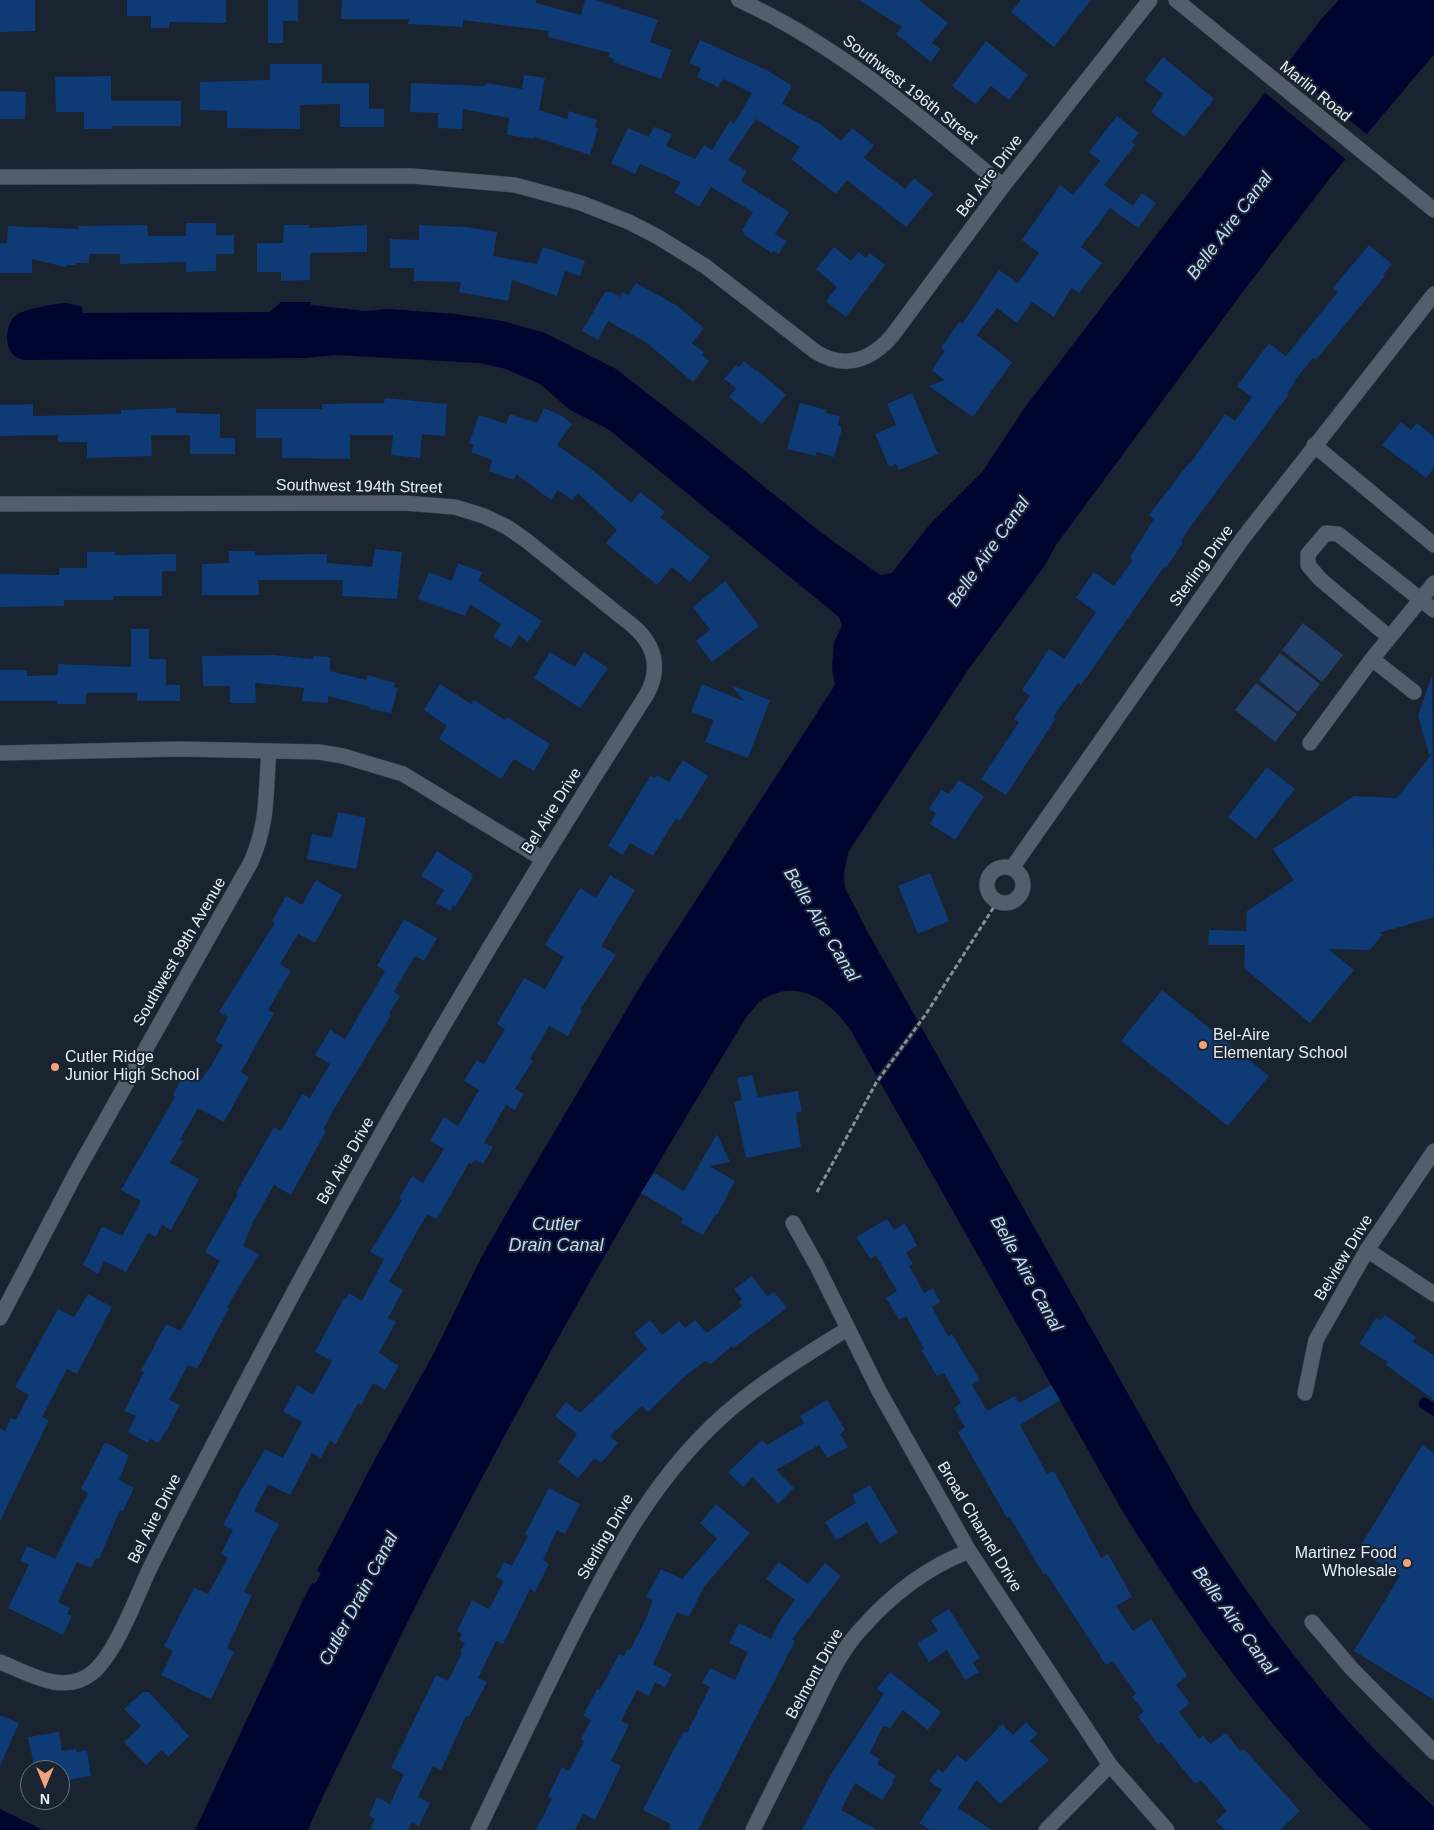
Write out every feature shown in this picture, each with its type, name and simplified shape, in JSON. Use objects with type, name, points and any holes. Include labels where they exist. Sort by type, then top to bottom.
[{"type":"street","name":"Southwest 196th Street","points":[[739,0],[803,34],[862,71],[1003,186]]},
{"type":"street","name":"Bel Aire Drive","points":[[0,177],[412,176],[462,179],[515,186],[581,203],[651,233],[705,266],[816,352],[836,360],[852,362],[871,356],[892,336],[1003,186],[1150,0]]},
{"type":"street","name":"Marlin Road","points":[[1176,0],[1434,210]]},
{"type":"street","name":"Sterling Drive","points":[[1012,868],[1237,546],[1314,445],[1434,294]]},
{"type":"street","points":[[1314,445],[1434,545]]},
{"type":"street","name":"Southwest 194th Street","points":[[0,504],[404,503],[441,505],[464,509],[497,522],[521,536],[633,626],[648,642],[655,665]]},
{"type":"street","points":[[1389,638],[1320,579],[1308,565],[1308,554],[1326,533],[1338,534],[1434,610]]},
{"type":"street","points":[[1310,743],[1372,659],[1434,583]]},
{"type":"street","points":[[1372,659],[1414,692]]},
{"type":"street","name":"Bel Aire Drive","points":[[0,1662],[50,1682],[67,1683],[81,1680],[92,1674],[108,1655],[183,1502],[359,1172],[542,859],[647,694],[654,677],[655,665]]},
{"type":"street","points":[[0,753],[180,749],[269,751],[343,756],[398,772],[542,859]]},
{"type":"street","name":"Southwest 99th Avenue","points":[[0,1318],[77,1171],[251,862],[264,829],[267,809],[269,751]]},
{"type":"street","points":[[1000,868],[1012,868],[1021,876],[1023,882],[1022,893],[1014,902],[1008,904],[996,902],[988,893],[990,875],[1000,868]]},
{"type":"street","name":"Belview Drive","points":[[1306,1392],[1316,1340],[1367,1250],[1434,1150]]},
{"type":"street","name":"Broad Channel Drive","points":[[793,1223],[816,1264],[879,1391],[969,1550],[1110,1765],[1167,1830]]},
{"type":"street","points":[[1367,1250],[1434,1294]]},
{"type":"street","name":"Sterling Drive","points":[[478,1830],[588,1605],[626,1535],[651,1495],[696,1442],[741,1400],[847,1329]]},
{"type":"street","name":"Belmont Drive","points":[[753,1830],[843,1652],[861,1629],[913,1581],[951,1558],[969,1550]]},
{"type":"street","points":[[1312,1622],[1352,1669],[1434,1752]]},
{"type":"street","points":[[1046,1830],[1110,1765]]},
{"type":"path","points":[[817,1192],[876,1083],[926,1014],[996,902]]},
{"type":"shaded area","points":[[1303,623],[1343,655],[1322,682],[1282,650]]},
{"type":"shaded area","points":[[1280,653],[1320,684],[1298,712],[1259,680]]},
{"type":"shaded area","points":[[1256,683],[1297,714],[1275,742],[1235,710]]},
{"type":"water","points":[[1339,0],[1434,0],[1434,54],[1330,178],[1242,293],[1056,545],[1045,565],[968,670],[849,851],[846,860],[844,883],[866,929],[1193,1509],[1255,1603],[1300,1664],[1374,1749],[1434,1807],[1434,1830],[1371,1830],[1301,1757],[1237,1678],[1178,1597],[1123,1512],[850,1029],[833,1009],[823,1001],[812,995],[789,991],[776,993],[763,999],[747,1016],[596,1270],[442,1553],[308,1830],[195,1830],[304,1598],[312,1583],[315,1584],[321,1573],[317,1571],[374,1461],[435,1351],[481,1258],[641,985],[835,685],[832,669],[834,642],[842,626],[839,617],[608,429],[570,410],[540,384],[506,369],[480,363],[335,355],[306,358],[24,360],[12,354],[9,348],[7,337],[11,321],[22,312],[63,303],[82,307],[83,313],[270,312],[281,302],[311,302],[311,305],[365,311],[389,309],[455,314],[503,321],[545,333],[616,369],[819,531],[880,575],[892,573],[930,524],[983,471],[1023,410],[1322,18]]},
{"type":"water","points":[[1423,1397],[1434,1402],[1434,1416],[1419,1407],[1419,1401]]},
{"type":"water","points":[[0,1809],[43,1830],[0,1830]]},
{"type":"pier","points":[[1283,66],[1370,137],[1348,161],[1263,91]]},
{"type":"pier","points":[[920,1018],[923,1024],[879,1083],[876,1077]]},
{"type":"building","points":[[0,0],[35,0],[35,31],[0,32]]},
{"type":"building","points":[[127,0],[226,0],[226,23],[169,22],[169,28],[151,28],[151,16],[127,16]]},
{"type":"building","points":[[268,0],[298,0],[298,21],[283,21],[283,43],[268,43]]},
{"type":"building","points":[[342,0],[536,0],[536,3],[581,15],[585,0],[596,0],[658,20],[650,42],[672,50],[661,79],[613,62],[614,59],[608,57],[610,53],[548,37],[549,31],[463,20],[463,27],[408,24],[409,19],[341,19]]},
{"type":"building","points":[[859,0],[919,0],[948,23],[932,43],[940,49],[931,62],[896,34],[902,27]]},
{"type":"building","points":[[1021,0],[1091,0],[1054,47],[1011,12]]},
{"type":"building","points":[[700,40],[767,70],[792,86],[782,104],[820,124],[841,141],[852,128],[874,145],[864,158],[905,189],[914,178],[933,194],[906,227],[847,180],[836,194],[791,159],[800,147],[756,119],[728,160],[747,171],[741,181],[789,212],[775,234],[787,241],[779,254],[773,251],[772,253],[743,234],[742,230],[753,212],[711,187],[699,207],[674,192],[681,182],[640,164],[635,174],[611,163],[628,128],[649,137],[654,127],[672,134],[666,146],[695,159],[704,145],[712,150],[730,121],[734,124],[752,93],[723,79],[718,87],[697,77],[701,68],[689,63]]},
{"type":"building","points":[[986,41],[1028,75],[1009,100],[991,86],[976,104],[952,86]]},
{"type":"building","points":[[1163,57],[1214,99],[1184,137],[1151,112],[1163,94],[1145,80]]},
{"type":"building","points":[[270,64],[322,64],[322,83],[369,83],[369,109],[384,109],[384,127],[340,127],[340,104],[300,105],[300,129],[227,128],[227,111],[200,110],[200,82],[270,80]]},
{"type":"building","points":[[524,75],[545,78],[539,110],[567,119],[569,111],[597,120],[595,127],[598,128],[590,155],[535,137],[534,139],[507,135],[509,118],[463,109],[462,129],[438,128],[438,113],[410,112],[411,83],[485,86],[486,83],[522,89]]},
{"type":"building","points":[[111,76],[111,101],[181,101],[181,126],[112,126],[112,129],[84,129],[84,112],[56,112],[55,77]]},
{"type":"building","points":[[0,91],[26,92],[25,119],[0,119]]},
{"type":"building","points":[[1117,116],[1139,133],[1132,142],[1135,145],[1104,185],[1133,206],[1142,193],[1156,203],[1138,228],[1110,208],[1081,247],[1102,263],[1079,293],[1071,288],[1054,317],[1032,302],[1017,323],[997,308],[977,335],[1012,362],[973,417],[929,386],[944,380],[932,370],[945,351],[941,348],[959,322],[962,324],[999,270],[1018,283],[1039,253],[1022,240],[1060,185],[1073,195],[1100,161],[1089,152]]},
{"type":"building","points":[[186,223],[216,223],[216,235],[234,235],[234,254],[216,254],[216,271],[186,272],[186,262],[120,264],[120,254],[89,254],[89,263],[76,263],[76,265],[67,265],[65,267],[32,259],[32,273],[0,273],[0,243],[7,243],[8,226],[78,229],[78,226],[147,225],[148,236],[186,236]]},
{"type":"building","points":[[284,225],[309,225],[309,228],[367,225],[367,252],[310,253],[310,280],[281,281],[281,272],[257,272],[257,243],[283,243]]},
{"type":"building","points":[[419,225],[466,227],[497,232],[493,256],[537,264],[543,247],[585,261],[580,276],[565,271],[557,296],[512,280],[508,301],[459,292],[461,282],[414,281],[414,268],[390,268],[390,239],[419,240]]},
{"type":"building","points":[[1369,245],[1392,264],[1383,275],[1385,276],[1316,360],[1313,358],[1294,381],[1287,393],[1289,394],[1188,530],[1181,541],[1183,543],[1166,568],[1164,567],[1081,685],[1078,683],[1053,717],[1056,718],[1006,795],[981,779],[1019,722],[1014,719],[1030,696],[1022,690],[1049,649],[1064,659],[1096,612],[1076,598],[1094,572],[1114,586],[1133,560],[1130,557],[1154,519],[1149,515],[1190,464],[1225,414],[1235,421],[1252,397],[1237,386],[1269,343],[1286,356],[1338,292],[1333,288]]},
{"type":"building","points":[[834,247],[851,261],[858,252],[866,258],[870,253],[885,265],[846,317],[826,301],[837,287],[816,269]]},
{"type":"building","points":[[636,283],[676,305],[704,328],[692,343],[704,352],[702,355],[709,361],[693,382],[647,343],[608,321],[598,340],[582,331],[605,292],[611,292],[620,297],[623,292],[628,295]]},
{"type":"building","points":[[744,361],[786,395],[762,424],[729,397],[736,388],[724,379],[736,365],[739,367]]},
{"type":"building","points":[[912,393],[938,454],[899,470],[896,464],[889,467],[875,434],[896,425],[887,404]]},
{"type":"building","points":[[385,398],[447,404],[445,436],[422,434],[420,458],[391,455],[393,435],[350,435],[350,459],[282,458],[282,438],[256,438],[256,409],[322,409],[322,404],[384,403]]},
{"type":"building","points":[[800,403],[827,410],[826,413],[840,416],[838,425],[841,426],[841,432],[834,457],[817,452],[816,456],[787,449]]},
{"type":"building","points":[[33,404],[33,416],[121,414],[121,410],[176,408],[176,413],[220,414],[220,438],[235,438],[235,454],[190,454],[190,435],[151,435],[152,456],[87,458],[87,442],[58,442],[58,435],[0,436],[0,405]]},
{"type":"building","points":[[544,408],[562,416],[572,424],[557,445],[594,471],[631,503],[640,492],[665,512],[660,517],[710,557],[690,582],[672,567],[657,585],[606,543],[617,530],[578,493],[572,500],[558,490],[551,500],[516,474],[514,480],[489,471],[492,460],[471,452],[474,445],[469,443],[479,415],[506,424],[510,414],[537,423]]},
{"type":"building","points":[[1401,422],[1411,430],[1417,423],[1434,437],[1434,468],[1426,478],[1382,445]]},
{"type":"building","points":[[375,549],[402,552],[397,599],[342,596],[343,580],[258,580],[259,595],[202,595],[202,564],[229,563],[229,551],[255,551],[255,555],[327,554],[327,563],[372,567]]},
{"type":"building","points":[[87,552],[115,552],[115,555],[176,554],[176,571],[162,571],[162,596],[114,596],[113,600],[64,600],[64,606],[0,607],[0,574],[59,575],[59,568],[87,568]]},
{"type":"building","points":[[458,563],[482,572],[479,581],[542,621],[528,642],[519,635],[511,648],[493,637],[501,624],[470,604],[465,616],[418,599],[429,572],[452,581]]},
{"type":"building","points":[[725,581],[759,626],[712,662],[696,641],[710,630],[693,607]]},
{"type":"building","points":[[131,629],[149,629],[149,659],[166,659],[166,685],[180,685],[180,701],[137,701],[137,693],[86,693],[86,704],[57,704],[57,701],[0,701],[0,670],[27,670],[27,676],[58,675],[58,664],[131,667]]},
{"type":"building","points":[[550,652],[575,667],[584,652],[608,668],[580,708],[534,678]]},
{"type":"building","points":[[273,655],[313,659],[313,656],[330,657],[330,671],[366,680],[368,675],[395,683],[394,687],[398,688],[391,713],[370,709],[370,707],[328,696],[328,703],[302,701],[304,688],[255,683],[256,703],[230,703],[230,686],[203,686],[202,656]]},
{"type":"building","points":[[1432,676],[1434,917],[1379,933],[1383,934],[1370,950],[1328,949],[1354,970],[1310,1023],[1244,968],[1245,945],[1208,945],[1209,930],[1246,931],[1247,911],[1294,880],[1273,849],[1354,796],[1397,798],[1432,754],[1429,755],[1418,715]]},
{"type":"building","points":[[440,684],[471,704],[474,700],[505,720],[507,717],[550,744],[534,771],[514,759],[501,779],[439,739],[447,726],[424,710]]},
{"type":"building","points":[[702,684],[744,701],[731,685],[770,700],[748,758],[705,742],[714,720],[691,712]]},
{"type":"building","points":[[683,760],[708,776],[680,821],[676,818],[653,856],[630,843],[623,855],[608,846],[650,776],[655,778],[657,775],[669,782]]},
{"type":"building","points":[[1267,767],[1295,789],[1256,839],[1228,817]]},
{"type":"building","points":[[959,780],[984,796],[955,840],[930,824],[936,813],[929,809],[941,790],[949,794]]},
{"type":"building","points":[[338,812],[366,818],[356,869],[307,859],[312,834],[332,838]]},
{"type":"building","points":[[437,851],[473,874],[455,907],[453,906],[450,911],[436,903],[444,890],[421,876]]},
{"type":"building","points":[[930,873],[949,921],[918,934],[898,886]]},
{"type":"building","points":[[610,875],[635,890],[601,946],[616,955],[580,1009],[582,1010],[568,1036],[549,1026],[530,1059],[533,1061],[515,1089],[524,1094],[515,1110],[506,1105],[484,1143],[493,1147],[483,1164],[475,1160],[472,1164],[469,1163],[437,1219],[427,1214],[389,1282],[403,1290],[388,1318],[396,1322],[379,1353],[399,1366],[385,1390],[373,1383],[361,1405],[358,1403],[336,1444],[330,1441],[321,1458],[312,1453],[290,1495],[268,1484],[254,1511],[279,1524],[244,1592],[252,1595],[227,1648],[234,1652],[211,1699],[161,1675],[173,1651],[164,1646],[194,1588],[208,1594],[228,1558],[221,1554],[233,1530],[223,1525],[243,1487],[265,1449],[283,1458],[302,1422],[283,1412],[297,1385],[313,1395],[332,1361],[315,1352],[344,1298],[346,1299],[349,1293],[362,1301],[384,1259],[370,1252],[402,1200],[399,1199],[412,1176],[423,1183],[444,1149],[430,1141],[444,1117],[458,1126],[479,1090],[464,1081],[477,1060],[484,1064],[505,1029],[497,1024],[524,978],[545,989],[564,957],[545,945],[580,888],[596,898]]},
{"type":"building","points":[[316,880],[342,895],[315,943],[298,934],[280,964],[291,971],[268,1010],[274,1013],[241,1072],[249,1077],[224,1122],[198,1108],[180,1140],[183,1141],[170,1163],[199,1179],[171,1230],[162,1225],[156,1237],[148,1233],[126,1272],[104,1261],[98,1274],[83,1265],[101,1228],[104,1227],[122,1236],[141,1201],[121,1190],[175,1097],[173,1095],[185,1072],[201,1080],[208,1071],[223,1045],[215,1041],[228,1017],[219,1012],[275,923],[272,921],[286,896],[302,905]]},
{"type":"building","points":[[404,919],[437,938],[424,961],[415,956],[394,992],[400,996],[389,1014],[391,1015],[333,1111],[323,1130],[326,1131],[291,1195],[274,1185],[254,1220],[243,1246],[259,1254],[227,1307],[229,1308],[197,1369],[188,1365],[169,1400],[180,1405],[166,1432],[159,1443],[150,1439],[148,1443],[128,1432],[136,1416],[124,1411],[144,1372],[141,1371],[166,1324],[181,1331],[220,1261],[205,1252],[238,1194],[236,1193],[274,1127],[281,1131],[302,1094],[310,1098],[330,1064],[315,1055],[330,1030],[345,1039],[385,971],[377,966]]},
{"type":"building","points":[[1162,990],[1269,1076],[1228,1126],[1121,1041]]},
{"type":"building","points":[[752,1075],[758,1097],[798,1091],[802,1111],[796,1113],[801,1147],[746,1158],[734,1102],[742,1100],[737,1078]]},
{"type":"building","points":[[717,1134],[730,1162],[709,1166],[735,1181],[717,1215],[703,1235],[681,1223],[683,1218],[641,1193],[654,1173],[684,1191]]},
{"type":"building","points":[[887,1219],[894,1230],[905,1223],[917,1246],[906,1252],[913,1264],[909,1266],[924,1293],[933,1288],[940,1302],[932,1307],[948,1336],[952,1334],[980,1380],[972,1385],[987,1411],[1015,1396],[1019,1403],[1051,1385],[1060,1400],[1020,1425],[1047,1474],[1054,1471],[1101,1558],[1108,1554],[1132,1597],[1116,1606],[1133,1631],[1151,1619],[1187,1676],[1176,1685],[1190,1703],[1179,1712],[1199,1739],[1203,1735],[1210,1744],[1226,1733],[1240,1751],[1244,1749],[1300,1811],[1280,1830],[1225,1830],[1216,1821],[1227,1811],[1201,1780],[1195,1784],[1161,1742],[1158,1744],[1138,1717],[1144,1711],[1132,1697],[1136,1694],[1113,1661],[1106,1665],[1046,1573],[1044,1575],[1009,1516],[1007,1518],[958,1432],[965,1427],[954,1408],[961,1403],[944,1373],[937,1376],[921,1350],[924,1349],[906,1316],[899,1320],[886,1298],[897,1291],[876,1255],[870,1259],[856,1237]]},
{"type":"building","points":[[752,1276],[767,1296],[774,1292],[787,1308],[733,1348],[732,1346],[711,1364],[705,1361],[686,1375],[648,1412],[642,1406],[610,1436],[618,1443],[601,1463],[595,1458],[578,1478],[558,1462],[577,1434],[555,1416],[566,1402],[580,1413],[647,1349],[634,1333],[650,1320],[662,1335],[679,1321],[685,1328],[695,1320],[707,1333],[742,1306],[739,1302],[742,1299],[734,1289]]},
{"type":"building","points":[[88,1294],[112,1307],[77,1374],[67,1369],[42,1417],[49,1420],[0,1521],[0,1428],[5,1431],[11,1418],[16,1420],[29,1395],[15,1387],[58,1309],[74,1317]]},
{"type":"building","points":[[1385,1315],[1416,1337],[1413,1342],[1434,1355],[1434,1400],[1386,1365],[1388,1362],[1359,1344],[1376,1318],[1381,1320]]},
{"type":"building","points":[[827,1400],[845,1430],[840,1434],[848,1447],[827,1458],[819,1445],[776,1470],[794,1488],[778,1504],[753,1477],[743,1487],[728,1472],[762,1440],[767,1445],[804,1423],[800,1416]]},
{"type":"building","points":[[105,1442],[129,1455],[119,1480],[134,1488],[123,1511],[120,1510],[99,1559],[96,1558],[91,1568],[77,1562],[58,1602],[70,1608],[67,1614],[72,1616],[63,1635],[8,1608],[29,1565],[20,1561],[27,1546],[55,1559],[88,1493],[81,1489]]},
{"type":"building","name":"Martinez Food Wholesale","points":[[1422,1445],[1434,1453],[1434,1700],[1354,1651],[1400,1576],[1358,1550]]},
{"type":"building","points":[[870,1485],[898,1533],[880,1544],[867,1522],[836,1540],[825,1522],[856,1503],[852,1495]]},
{"type":"building","points":[[549,1488],[580,1504],[565,1534],[557,1530],[543,1560],[549,1564],[535,1592],[530,1589],[503,1644],[496,1641],[478,1678],[487,1682],[469,1717],[466,1716],[441,1770],[433,1766],[418,1797],[430,1803],[419,1826],[412,1822],[408,1830],[370,1830],[375,1819],[369,1815],[377,1797],[390,1804],[404,1774],[391,1768],[436,1675],[448,1681],[462,1653],[460,1652],[465,1643],[459,1640],[462,1634],[457,1631],[472,1600],[489,1609],[504,1581],[496,1577],[504,1562],[512,1566],[528,1536],[525,1534]]},
{"type":"building","points":[[716,1504],[750,1533],[704,1587],[689,1617],[677,1612],[653,1664],[672,1674],[665,1687],[655,1682],[649,1696],[637,1690],[621,1721],[629,1725],[611,1761],[621,1766],[595,1820],[583,1814],[575,1830],[536,1830],[552,1799],[548,1797],[562,1767],[569,1771],[584,1741],[581,1739],[591,1720],[583,1716],[597,1689],[600,1690],[619,1654],[624,1656],[627,1649],[630,1650],[646,1619],[653,1600],[646,1597],[661,1569],[682,1579],[717,1539],[700,1523]]},
{"type":"building","points":[[779,1562],[808,1584],[825,1563],[841,1576],[792,1639],[795,1641],[698,1830],[668,1830],[671,1824],[643,1810],[675,1747],[684,1731],[687,1733],[710,1687],[702,1683],[710,1668],[735,1680],[748,1652],[729,1643],[739,1623],[771,1639],[781,1619],[795,1600],[766,1579]]},
{"type":"building","points":[[949,1609],[980,1658],[973,1662],[979,1672],[965,1680],[947,1650],[929,1662],[917,1643],[938,1631],[931,1620]]},
{"type":"building","points":[[890,1672],[941,1712],[928,1730],[903,1710],[890,1728],[883,1726],[870,1753],[880,1759],[877,1764],[896,1776],[892,1781],[894,1782],[882,1800],[855,1783],[841,1810],[877,1830],[802,1830],[830,1776],[884,1694],[877,1689]]},
{"type":"building","points":[[143,1692],[149,1692],[189,1736],[168,1757],[162,1750],[146,1765],[124,1742],[141,1726],[124,1709]]},
{"type":"building","points":[[0,1715],[19,1723],[0,1766]]},
{"type":"building","points":[[1026,1722],[1038,1734],[1030,1741],[1049,1760],[1000,1804],[977,1780],[958,1808],[992,1830],[930,1830],[919,1823],[942,1790],[929,1781],[938,1769],[943,1773],[957,1755],[966,1762],[1002,1724],[1013,1735]]},
{"type":"building","points":[[59,1732],[62,1751],[76,1749],[77,1752],[87,1750],[91,1776],[70,1779],[70,1760],[33,1760],[28,1737]]},
{"type":"place","name":"Bel-Aire Elementary School","points":[[1203,1045]]},
{"type":"place","name":"Cutler Ridge Junior High School","points":[[55,1067]]},
{"type":"place","name":"Martinez Food Wholesale","points":[[1407,1563]]},
{"type":"water label","name":"Belle Aire Canal","points":[[1230,226]]},
{"type":"water label","name":"Belle Aire Canal","points":[[989,552]]},
{"type":"water label","name":"Belle Aire Canal","points":[[821,925]]},
{"type":"water label","name":"Cutler Drain Canal","points":[[556,1235]]},
{"type":"water label","name":"Belle Aire Canal","points":[[1026,1274]]},
{"type":"water label","name":"Cutler Drain Canal","points":[[359,1599]]},
{"type":"water label","name":"Belle Aire Canal","points":[[1234,1621]]}]
